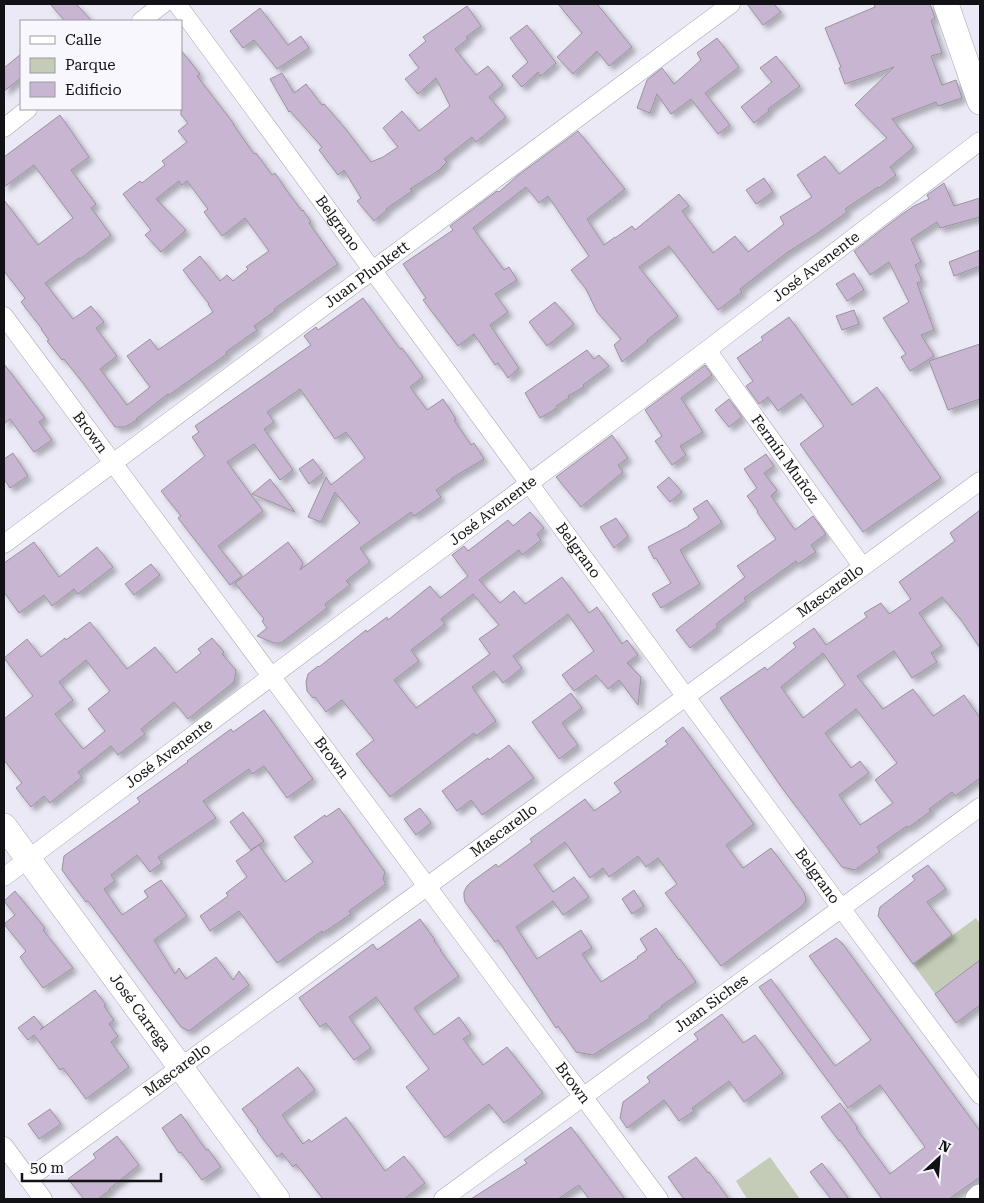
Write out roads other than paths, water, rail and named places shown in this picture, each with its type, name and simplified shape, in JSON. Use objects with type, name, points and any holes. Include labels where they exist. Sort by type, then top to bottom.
[{"type":"main road","points":[[946,4],[980,102]]},
{"type":"main road","name":"José Carrega","points":[[4,826],[277,1199]]},
{"type":"street","points":[[142,20],[163,4]]},
{"type":"street","name":"Belgrano","points":[[177,4],[841,908],[980,1094]]},
{"type":"street","name":"Juan Plunkett","points":[[4,544],[731,4]]},
{"type":"street","points":[[4,128],[27,110]]},
{"type":"street","name":"José Avenente","points":[[4,877],[707,350],[980,141]]},
{"type":"street","name":"Brown","points":[[4,316],[659,1199]]},
{"type":"street","name":"Fermín Muñoz","points":[[707,350],[862,566]]},
{"type":"street","name":"Mascarello","points":[[28,1179],[980,480]]},
{"type":"street","name":"Juan Siches","points":[[443,1199],[980,807]]},
{"type":"street","points":[[4,1146],[43,1199]]}]
